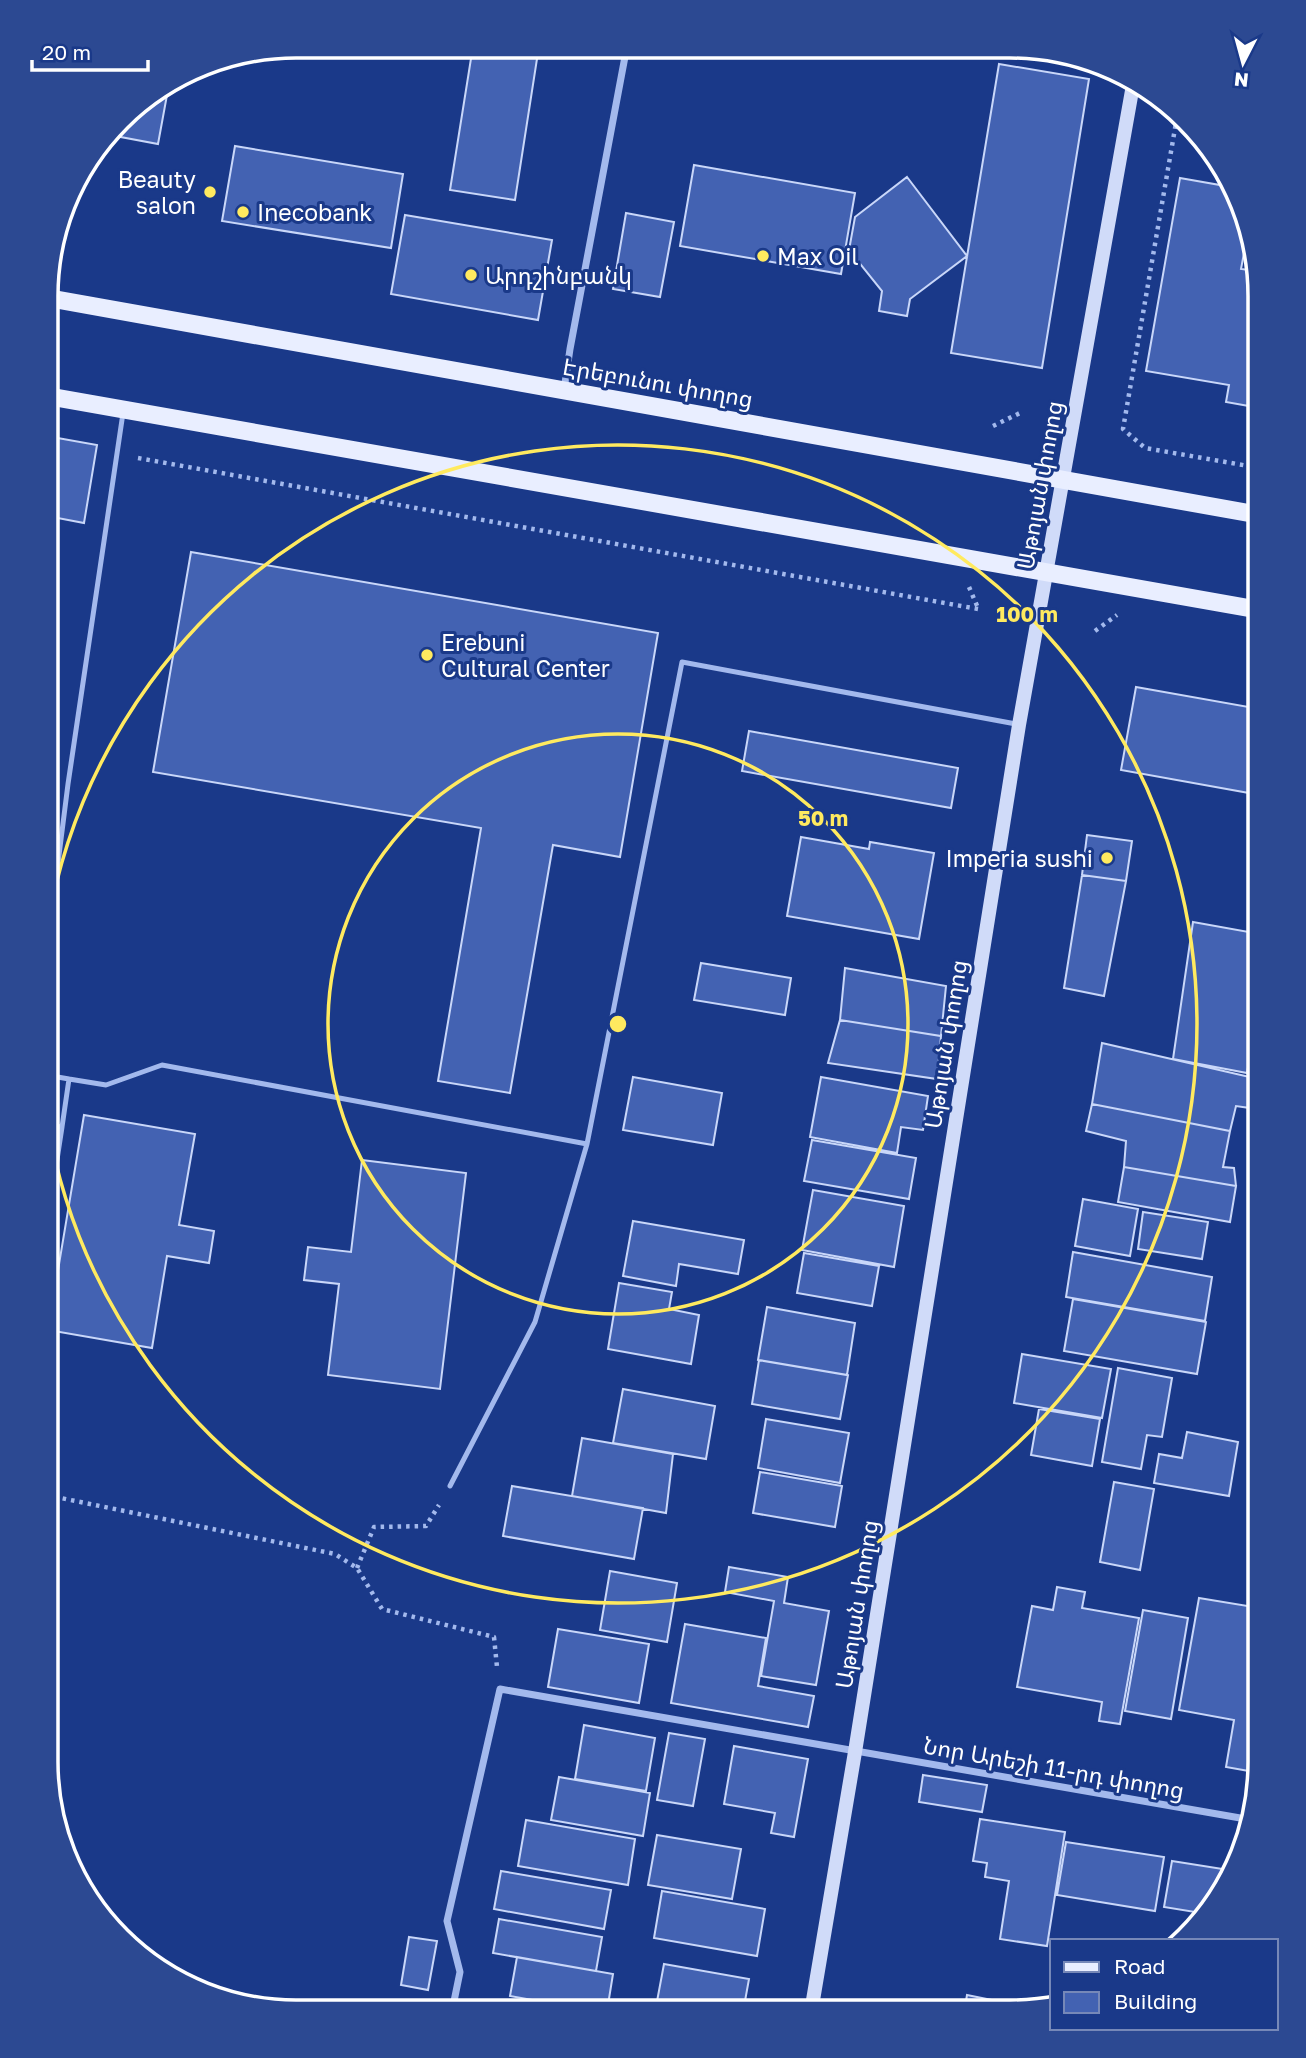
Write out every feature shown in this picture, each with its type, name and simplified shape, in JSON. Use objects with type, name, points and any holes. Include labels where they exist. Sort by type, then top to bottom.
[{"type":"main road","name":"Աթոյան փողոց","points":[[813,2000],[1019,725],[1132,92]]},
{"type":"main road","name":"Էրեբունու փողոց","points":[[58,300],[1248,512]]},
{"type":"main road","points":[[58,398],[1047,570],[1248,608]]},
{"type":"street","points":[[564,390],[624,58]]},
{"type":"street","points":[[454,2000],[460,1972],[447,1921],[500,1689]]},
{"type":"street","name":"Նոր Արեշի 11-րդ փողոց","points":[[500,1689],[1242,1818]]},
{"type":"lane","points":[[58,870],[115,454],[124,410]]},
{"type":"lane","points":[[450,1486],[535,1322],[587,1144],[682,662],[1019,725]]},
{"type":"lane","points":[[58,1077],[106,1085],[162,1065],[587,1144]]},
{"type":"lane","points":[[58,1153],[69,1079]]},
{"type":"lane","points":[[58,1126],[62,1127]]},
{"type":"path","points":[[1176,124],[1123,429],[1145,448],[1248,466]]},
{"type":"path","points":[[993,426],[1022,412]]},
{"type":"path","points":[[115,454],[978,609],[966,579]]},
{"type":"path","points":[[1095,631],[1120,612]]},
{"type":"path","points":[[357,1568],[374,1527],[426,1526],[450,1486]]},
{"type":"path","points":[[58,1497],[335,1554],[357,1568],[382,1608],[494,1637],[500,1689]]},
{"type":"building","points":[[471,58],[537,58],[515,200],[450,190]]},
{"type":"building","points":[[999,64],[1089,79],[1042,368],[951,353]]},
{"type":"building","points":[[167,96],[158,144],[119,137],[127,127]]},
{"type":"building","points":[[235,146],[403,174],[391,248],[222,221]]},
{"type":"building","points":[[694,165],[855,193],[841,274],[680,246]]},
{"type":"building","points":[[907,177],[967,256],[910,299],[907,316],[879,311],[882,291],[849,250],[855,217]]},
{"type":"building","points":[[1180,178],[1220,185],[1230,205],[1244,249],[1241,269],[1246,270],[1248,296],[1248,406],[1226,402],[1229,385],[1146,371]]},
{"type":"building","points":[[626,213],[674,222],[660,297],[613,289]]},
{"type":"building","points":[[405,215],[552,240],[538,320],[391,294]]},
{"type":"building","points":[[58,438],[97,445],[84,523],[58,518]]},
{"type":"building","points":[[191,552],[658,633],[620,857],[553,845],[510,1093],[438,1081],[481,828],[153,772]]},
{"type":"building","points":[[1136,687],[1248,707],[1248,793],[1121,770]]},
{"type":"building","points":[[749,731],[958,768],[951,808],[742,771]]},
{"type":"building","name":"Imperia sushi","points":[[1087,835],[1132,841],[1126,881],[1082,875]]},
{"type":"building","points":[[801,837],[869,849],[870,842],[934,853],[919,939],[787,916]]},
{"type":"building","points":[[1082,875],[1126,881],[1104,996],[1064,988]]},
{"type":"building","points":[[1193,922],[1248,932],[1247,1073],[1173,1059]]},
{"type":"building","points":[[701,963],[791,978],[785,1015],[694,1000]]},
{"type":"building","points":[[845,968],[946,986],[941,1036],[840,1020]]},
{"type":"building","points":[[840,1020],[941,1036],[937,1079],[828,1063]]},
{"type":"building","points":[[1102,1043],[1248,1077],[1248,1108],[1236,1106],[1230,1131],[1092,1104]]},
{"type":"building","points":[[633,1077],[722,1093],[713,1145],[623,1130]]},
{"type":"building","points":[[821,1077],[928,1096],[923,1130],[901,1127],[897,1153],[810,1137]]},
{"type":"building","points":[[1092,1104],[1230,1131],[1223,1167],[1234,1168],[1236,1186],[1124,1167],[1126,1141],[1086,1131]]},
{"type":"building","points":[[84,1115],[195,1134],[179,1225],[214,1231],[209,1263],[167,1256],[152,1348],[58,1332],[58,1270]]},
{"type":"building","points":[[812,1140],[916,1158],[909,1199],[804,1181]]},
{"type":"building","points":[[362,1160],[466,1173],[440,1389],[328,1375],[339,1284],[304,1280],[308,1247],[351,1252]]},
{"type":"building","points":[[1124,1167],[1236,1186],[1230,1222],[1118,1202]]},
{"type":"building","points":[[813,1190],[904,1206],[894,1267],[802,1250]]},
{"type":"building","points":[[1083,1199],[1138,1209],[1130,1256],[1075,1246]]},
{"type":"building","points":[[1143,1212],[1208,1222],[1202,1259],[1138,1249]]},
{"type":"building","points":[[633,1221],[744,1240],[738,1274],[679,1264],[676,1286],[623,1276]]},
{"type":"building","points":[[1073,1252],[1212,1277],[1205,1321],[1066,1297]]},
{"type":"building","points":[[804,1253],[879,1266],[872,1306],[797,1293]]},
{"type":"building","points":[[619,1283],[672,1292],[669,1309],[699,1315],[691,1364],[608,1349]]},
{"type":"building","points":[[1073,1299],[1206,1322],[1197,1374],[1064,1351]]},
{"type":"building","points":[[767,1307],[855,1323],[847,1375],[758,1360]]},
{"type":"building","points":[[1022,1354],[1111,1369],[1102,1418],[1014,1403]]},
{"type":"building","points":[[759,1360],[848,1375],[840,1419],[752,1404]]},
{"type":"building","points":[[1118,1368],[1172,1378],[1162,1437],[1147,1435],[1141,1469],[1102,1462]]},
{"type":"building","points":[[623,1389],[715,1406],[706,1459],[613,1443]]},
{"type":"building","points":[[1039,1409],[1100,1419],[1092,1466],[1031,1455]]},
{"type":"building","points":[[766,1419],[849,1433],[840,1483],[758,1468]]},
{"type":"building","points":[[1187,1432],[1238,1442],[1229,1496],[1154,1483],[1159,1454],[1182,1458]]},
{"type":"building","points":[[582,1438],[673,1454],[666,1513],[572,1496]]},
{"type":"building","points":[[760,1472],[842,1486],[835,1527],[753,1513]]},
{"type":"building","points":[[1114,1482],[1154,1489],[1140,1570],[1100,1562]]},
{"type":"building","points":[[512,1486],[643,1508],[634,1559],[503,1536]]},
{"type":"building","points":[[729,1567],[788,1577],[784,1603],[829,1611],[816,1685],[761,1676],[774,1601],[725,1592]]},
{"type":"building","points":[[610,1571],[677,1583],[667,1642],[600,1630]]},
{"type":"building","points":[[1057,1587],[1085,1592],[1082,1608],[1139,1618],[1120,1724],[1099,1721],[1102,1702],[1017,1687],[1032,1606],[1053,1610]]},
{"type":"building","points":[[1199,1598],[1248,1606],[1248,1771],[1226,1767],[1234,1720],[1179,1710]]},
{"type":"building","points":[[1143,1610],[1188,1618],[1171,1719],[1125,1711]]},
{"type":"building","points":[[685,1624],[766,1638],[758,1686],[814,1696],[808,1727],[671,1703]]},
{"type":"building","points":[[558,1629],[649,1644],[639,1703],[548,1687]]},
{"type":"building","points":[[584,1725],[655,1738],[646,1791],[575,1779]]},
{"type":"building","points":[[669,1733],[705,1739],[693,1806],[657,1800]]},
{"type":"building","points":[[734,1746],[808,1759],[794,1837],[771,1833],[775,1813],[724,1804]]},
{"type":"building","points":[[923,1775],[987,1785],[982,1812],[919,1802]]},
{"type":"building","points":[[559,1777],[650,1793],[643,1836],[551,1820]]},
{"type":"building","points":[[980,1819],[1065,1832],[1047,1946],[1000,1939],[1009,1881],[985,1877],[987,1863],[973,1861]]},
{"type":"building","points":[[526,1820],[635,1839],[628,1885],[518,1866]]},
{"type":"building","points":[[657,1835],[741,1849],[732,1899],[648,1885]]},
{"type":"building","points":[[1066,1842],[1164,1857],[1155,1911],[1057,1895]]},
{"type":"building","points":[[1172,1861],[1223,1869],[1194,1912],[1164,1907]]},
{"type":"building","points":[[501,1871],[611,1890],[604,1929],[494,1909]]},
{"type":"building","points":[[662,1891],[765,1909],[757,1956],[654,1938]]},
{"type":"building","points":[[499,1919],[602,1937],[596,1971],[493,1953]]},
{"type":"building","points":[[409,1937],[437,1941],[428,1990],[401,1985]]},
{"type":"building","points":[[517,1957],[613,1974],[609,2000],[532,2000],[510,1996]]},
{"type":"building","points":[[664,1964],[749,1979],[745,2000],[657,2000]]},
{"type":"building","points":[[967,1995],[992,2000],[966,2000]]},
{"type":"place","name":"Beauty salon","points":[[210,192]]},
{"type":"place","name":"Inecobank","points":[[243,212]]},
{"type":"place","name":"Max Oil","points":[[763,256]]},
{"type":"place","name":"Արդշինբանկ","points":[[471,275]]},
{"type":"place","name":"Erebuni Cultural Center","points":[[427,655]]},
{"type":"place","name":"Imperia sushi","points":[[1107,858]]}]
